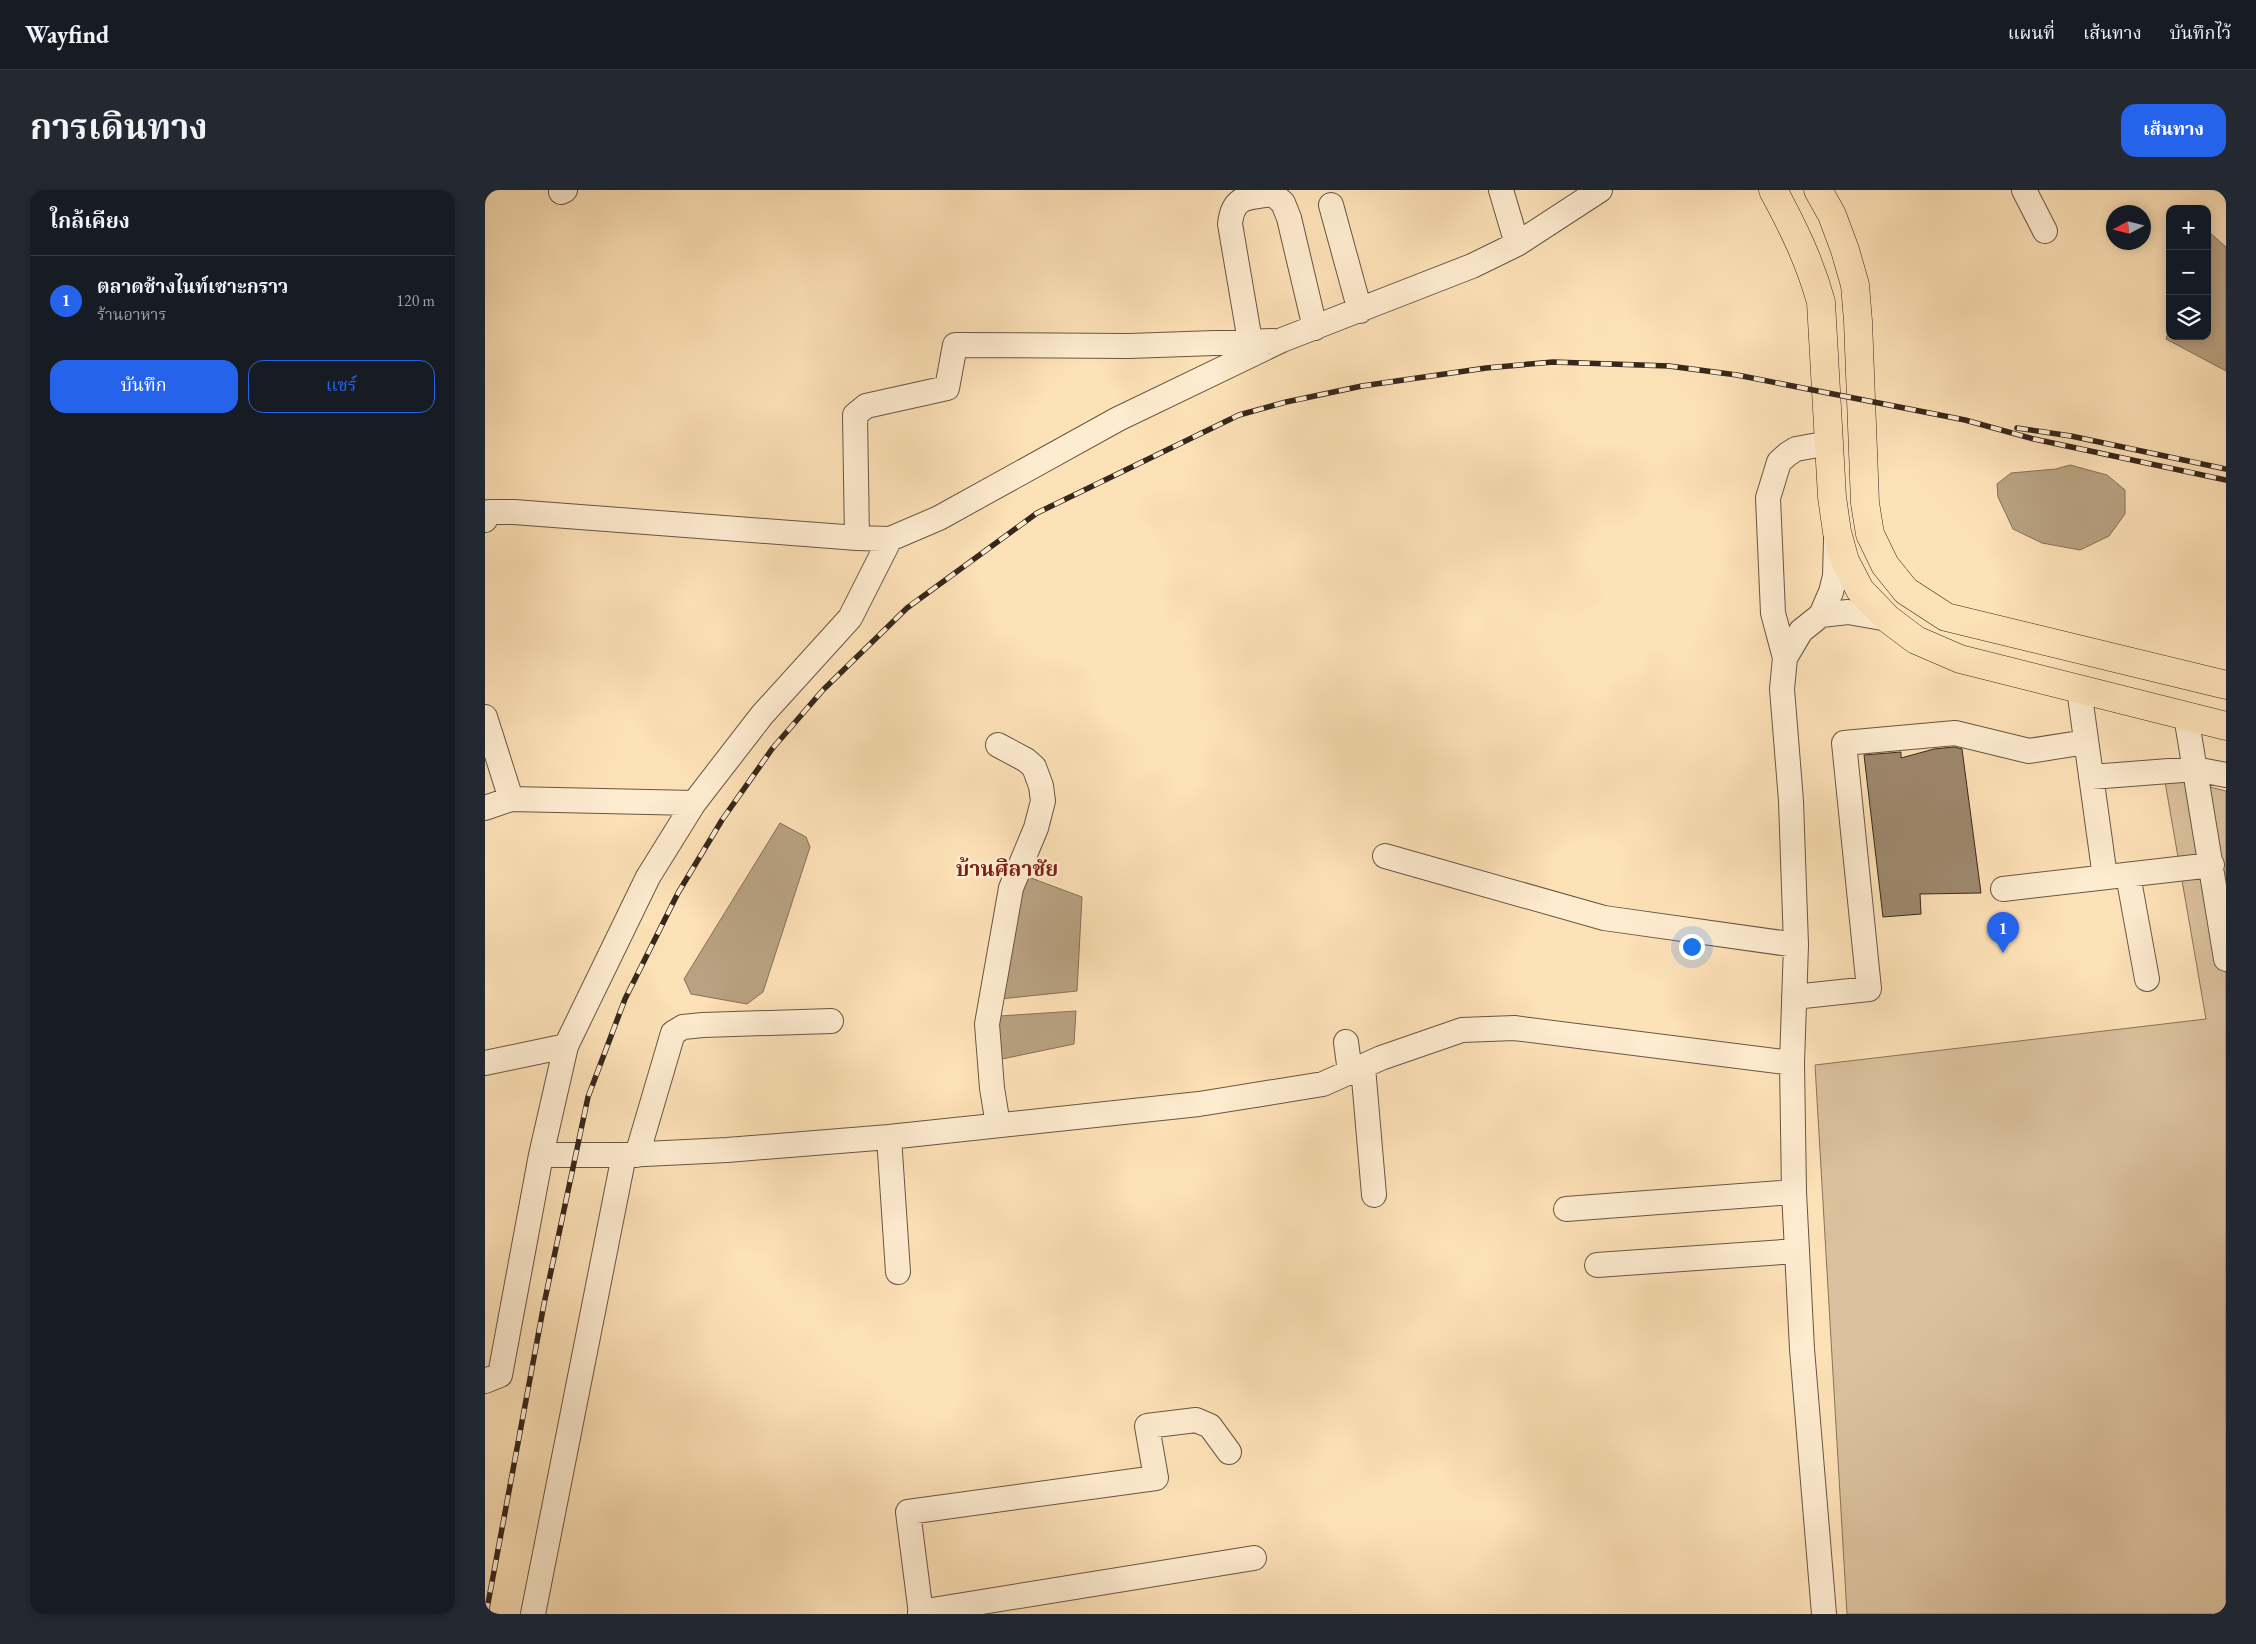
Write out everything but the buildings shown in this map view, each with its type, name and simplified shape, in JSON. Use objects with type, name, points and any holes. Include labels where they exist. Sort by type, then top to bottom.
[{"type":"main road","points":[[1773,190],[1797,232],[1813,271],[1821,302],[1829,442],[1837,532],[1845,561],[1859,590],[1888,619],[1916,640],[1960,659],[2226,726]]},
{"type":"main road","points":[[1818,190],[1832,215],[1855,285],[1865,503],[1870,534],[1885,565],[1906,590],[1946,617],[2226,684]]},
{"type":"street","points":[[1501,190],[1517,244]]},
{"type":"street","points":[[487,515],[514,512],[890,539],[939,518],[1118,419],[1282,340],[1472,266],[1517,244],[1600,190]]},
{"type":"street","points":[[2024,190],[2045,231]]},
{"type":"street","points":[[1250,341],[1230,224],[1232,210],[1241,199],[1273,194],[1283,203],[1289,218],[1315,328]]},
{"type":"street","points":[[1331,205],[1360,311]]},
{"type":"street","points":[[857,538],[855,415],[866,406],[947,388],[955,346],[1129,346],[1282,340]]},
{"type":"street","points":[[1824,1614],[1802,1349],[1794,1192],[1792,1063],[1796,945],[1791,802],[1782,689],[1785,658],[1773,613],[1769,498],[1779,462],[1796,449],[1829,442]]},
{"type":"street","points":[[1785,658],[1801,631],[1821,615],[1831,592],[1835,576],[1837,532]]},
{"type":"street","points":[[485,1381],[500,1375],[541,1155],[565,1046],[648,876],[694,803],[762,715],[850,618],[890,539]]},
{"type":"street","points":[[1821,615],[1848,612],[1888,619]]},
{"type":"street","points":[[2079,689],[2091,777],[2147,979]]},
{"type":"street","points":[[2186,716],[2226,959]]},
{"type":"street","points":[[485,717],[511,799]]},
{"type":"street","points":[[1794,997],[1869,990],[1844,743],[1955,733],[2029,751],[2086,742]]},
{"type":"street","points":[[998,745],[1026,760],[1034,767],[1041,786],[1043,801],[1036,828],[1011,888],[987,1017],[986,1038],[998,1125]]},
{"type":"street","points":[[2091,777],[2195,768],[2226,775]]},
{"type":"street","points":[[485,808],[511,799],[694,803]]},
{"type":"street","points":[[1385,856],[1604,918],[1796,945]]},
{"type":"street","points":[[2003,889],[2212,865]]},
{"type":"street","points":[[533,1614],[630,1155],[673,1034],[683,1027],[703,1025],[831,1020]]},
{"type":"street","points":[[541,1155],[630,1155],[727,1150],[889,1136],[1199,1104],[1323,1084],[1381,1058],[1462,1030],[1514,1028],[1792,1063]]},
{"type":"street","points":[[1345,1042],[1356,1070],[1374,1195]]},
{"type":"street","points":[[485,1063],[565,1046]]},
{"type":"street","points":[[889,1136],[898,1272]]},
{"type":"street","points":[[1566,1209],[1794,1192]]},
{"type":"street","points":[[1597,1265],[1797,1251]]},
{"type":"street","points":[[1229,1452],[1210,1426],[1196,1420],[1147,1426],[1156,1478],[907,1512],[921,1613],[1254,1558]]},
{"type":"shaded area","points":[[2211,234],[2226,247],[2226,371],[2168,340],[2211,340]]},
{"type":"shaded area","points":[[2070,465],[2107,475],[2125,490],[2125,514],[2109,536],[2080,550],[2042,543],[2013,529],[1998,497],[1997,484],[2011,473],[2056,469]]},
{"type":"shaded area","points":[[2164,776],[2226,791],[2226,1614],[1847,1614],[1815,1065],[2206,1019]]},
{"type":"shaded area","points":[[780,823],[806,837],[810,847],[763,992],[747,1004],[691,994],[684,979]]},
{"type":"shaded area","points":[[1023,875],[1082,897],[1077,991],[1000,999]]},
{"type":"shaded area","points":[[1076,1011],[1074,1044],[983,1063],[984,1017]]},
{"type":"railway","points":[[486,1614],[544,1304],[588,1097],[625,999],[678,893],[722,820],[772,749],[823,690],[907,608],[1037,513],[1239,415],[1286,402],[1362,386],[1486,368],[1553,362],[1669,366],[1737,375],[1965,420],[2034,439],[2226,480]]},
{"type":"railway","points":[[2017,428],[2071,436],[2226,469]]},
{"type":"place","name":"ตลาดช้างไนท์เซาะกราว","points":[[2003,953]]},
{"type":"district","name":"บ้านศิลาชัย","points":[[1007,869]]}]
